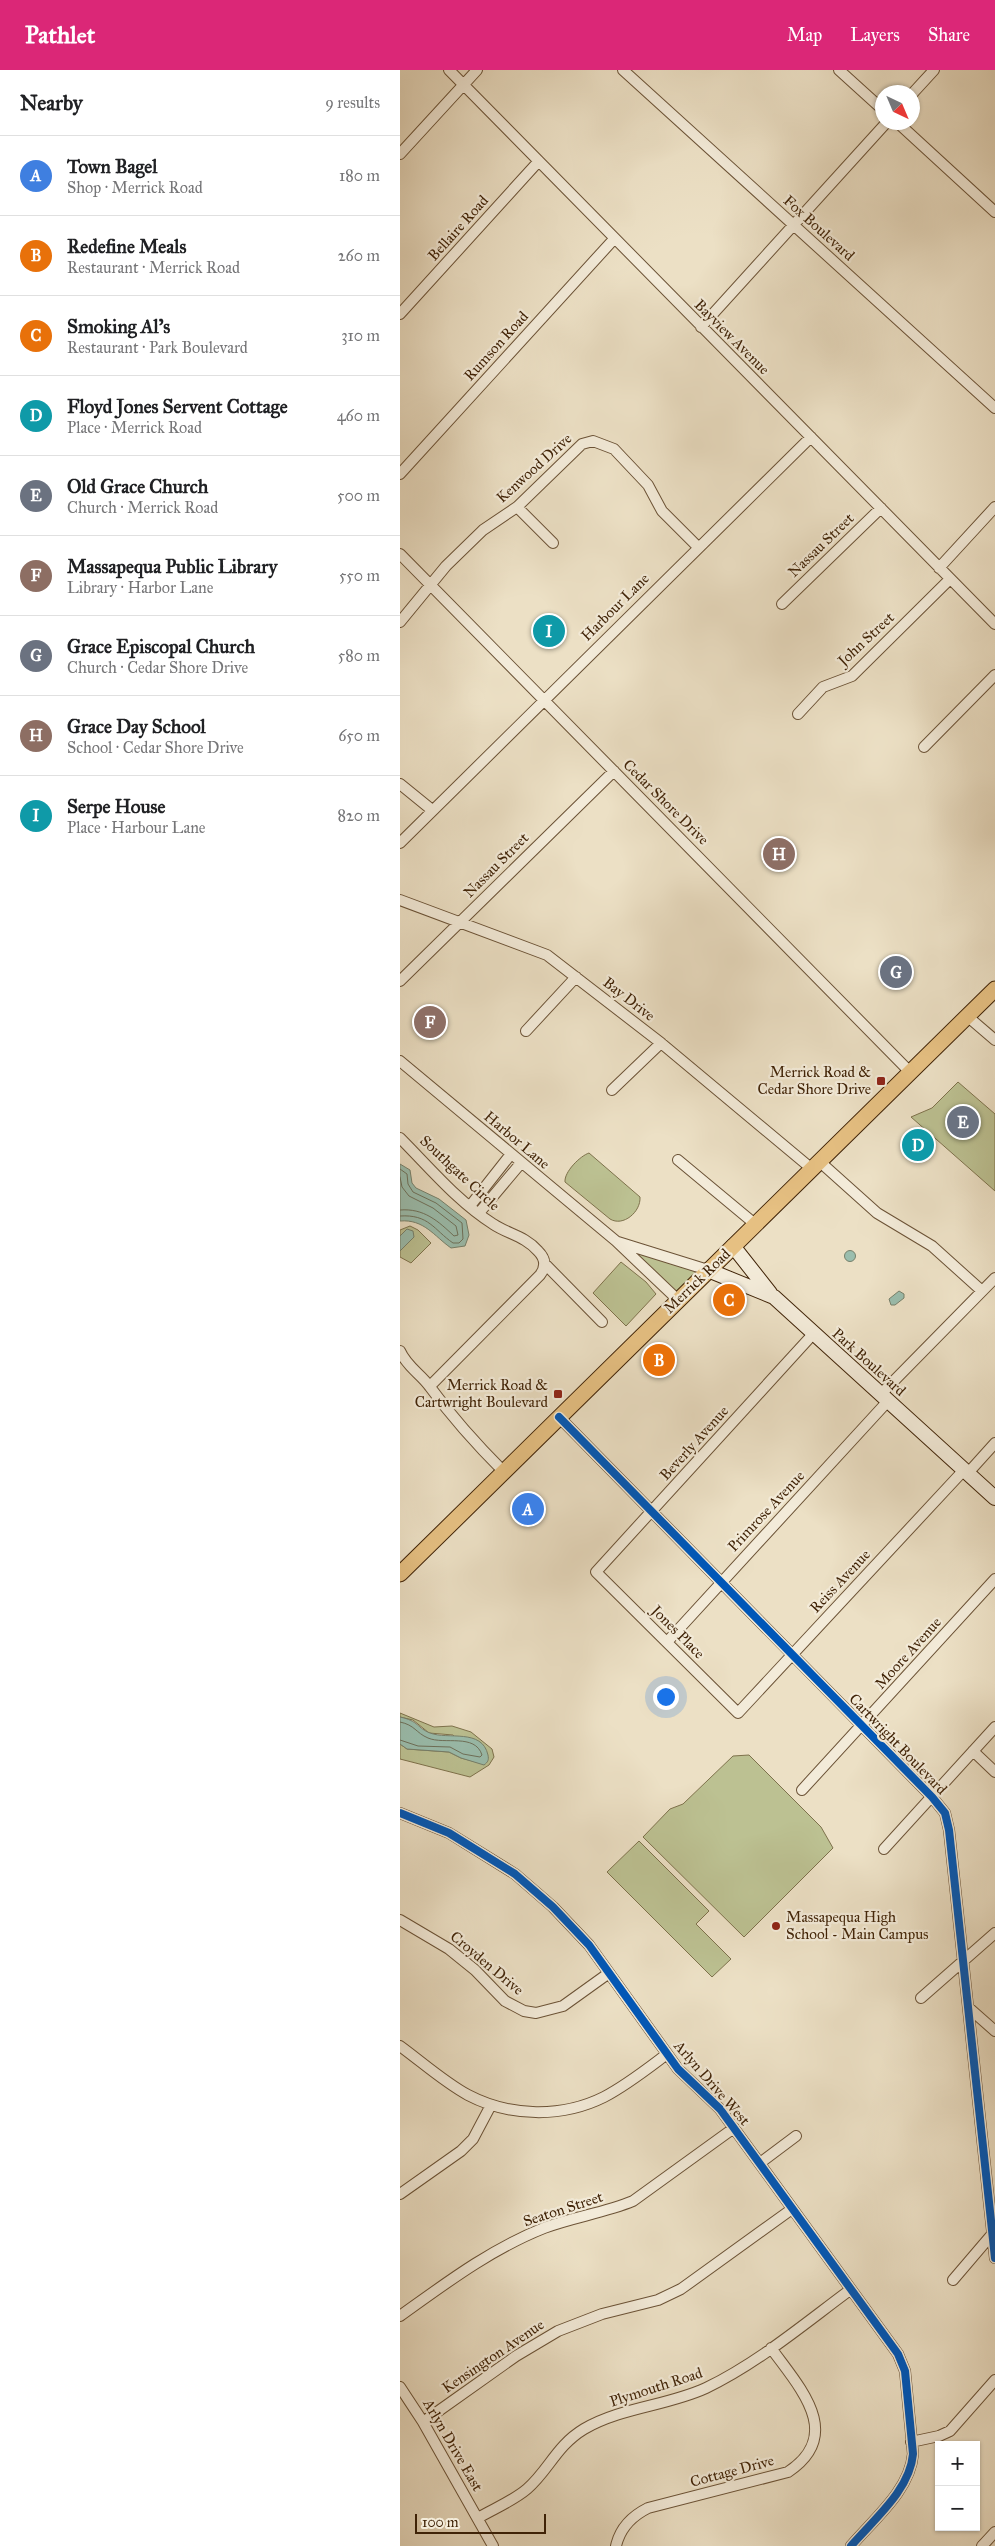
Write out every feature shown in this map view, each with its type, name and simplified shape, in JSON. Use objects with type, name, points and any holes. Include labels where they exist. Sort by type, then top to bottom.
[{"type":"main road","name":"Merrick Road","points":[[400,1574],[995,989]]},
{"type":"main road","points":[[733,1246],[774,1297]]},
{"type":"main road","name":"Park Boulevard","points":[[708,1270],[774,1297],[995,1498]]},
{"type":"street","name":"Bayview Avenue","points":[[449,70],[995,624]]},
{"type":"street","points":[[400,154],[477,70]]},
{"type":"street","name":"Fox Boulevard","points":[[623,70],[995,408]]},
{"type":"street","points":[[839,70],[875,103]]},
{"type":"street","points":[[920,85],[934,70]]},
{"type":"street","points":[[701,327],[880,130]]},
{"type":"street","points":[[906,130],[995,212]]},
{"type":"street","name":"Bellaire Road","points":[[400,314],[538,162]]},
{"type":"street","name":"Rumson Road","points":[[400,474],[614,239]]},
{"type":"street","name":"Harbour Lane","points":[[400,843],[811,437]]},
{"type":"street","name":"Kenwood Drive","points":[[400,622],[446,566],[483,530],[517,506],[582,444],[593,441],[602,442],[626,460],[648,485],[662,511],[698,547]]},
{"type":"street","points":[[517,506],[553,543]]},
{"type":"street","points":[[940,568],[995,507]]},
{"type":"street","name":"Nassau Street","points":[[782,604],[881,508]]},
{"type":"street","name":"Cedar Shore Drive","points":[[400,554],[910,1072]]},
{"type":"street","name":"John Street","points":[[798,714],[823,687],[852,676],[950,579]]},
{"type":"street","points":[[924,747],[995,675]]},
{"type":"street","name":"Nassau Street","points":[[400,981],[614,771]]},
{"type":"street","points":[[400,784],[432,810]]},
{"type":"street","name":"Bay Drive","points":[[400,900],[461,921],[547,955],[877,1214],[932,1246],[982,1291]]},
{"type":"street","points":[[526,1031],[576,977]]},
{"type":"street","points":[[967,1016],[995,1040]]},
{"type":"street","points":[[612,1090],[661,1044]]},
{"type":"street","name":"Harbor Lane","points":[[400,1061],[616,1241],[678,1300]]},
{"type":"street","name":"Southgate Circle","points":[[400,1138],[470,1206],[494,1225],[528,1242],[543,1257],[545,1264],[602,1322]]},
{"type":"street","points":[[470,1206],[511,1154]]},
{"type":"street","points":[[678,1160],[755,1224]]},
{"type":"street","points":[[479,1213],[521,1163]]},
{"type":"street","name":"Harbor Lane","points":[[616,1241],[708,1270]]},
{"type":"street","points":[[430,1386],[540,1275],[545,1264]]},
{"type":"street","name":"Primrose Avenue","points":[[667,1642],[884,1398],[995,1278]]},
{"type":"street","name":"Beverly Avenue","points":[[596,1572],[814,1333]]},
{"type":"street","points":[[400,1352],[407,1364],[430,1386],[466,1434],[504,1472]]},
{"type":"street","name":"Cartwright Boulevard","points":[[558,1417],[650,1513],[932,1797],[945,1813],[949,1830],[968,2008],[991,2191],[995,2258]]},
{"type":"street","name":"Reiss Avenue","points":[[738,1713],[966,1471],[995,1443]]},
{"type":"street","name":"Jones Place","points":[[596,1572],[738,1713]]},
{"type":"street","name":"Moore Avenue","points":[[802,1790],[995,1579]]},
{"type":"street","points":[[884,1849],[995,1727]]},
{"type":"street","points":[[973,1751],[995,1772]]},
{"type":"street","name":"Arlyn Drive West","points":[[400,1813],[449,1833],[516,1874],[559,1913],[589,1945],[678,2069],[720,2109],[902,2362],[906,2383],[912,2465],[906,2482],[851,2546]]},
{"type":"street","name":"Croyden Drive","points":[[400,1920],[449,1949],[475,1970],[505,2001],[524,2011],[536,2013],[563,2006],[609,1973]]},
{"type":"street","points":[[921,1998],[995,1933]]},
{"type":"street","points":[[968,2008],[995,2031]]},
{"type":"street","points":[[400,2046],[454,2087],[491,2105],[521,2111],[540,2112],[568,2110],[591,2103],[624,2085],[668,2054]]},
{"type":"street","points":[[400,2194],[461,2151],[473,2139],[491,2105]]},
{"type":"street","name":"Seaton Street","points":[[400,2316],[462,2272],[514,2241],[546,2228],[617,2208],[632,2201],[734,2128]]},
{"type":"street","points":[[760,2163],[796,2136]]},
{"type":"street","name":"Kensington Avenue","points":[[423,2422],[516,2356],[558,2330],[592,2317],[658,2300],[681,2289],[792,2209]]},
{"type":"street","points":[[952,2280],[994,2232]]},
{"type":"street","name":"Plymouth Road","points":[[478,2518],[526,2491],[554,2455],[584,2430],[609,2417],[683,2397],[736,2372],[850,2290]]},
{"type":"street","name":"Cottage Drive","points":[[616,2546],[624,2528],[631,2519],[648,2508],[788,2472],[805,2458],[814,2442],[816,2432],[814,2416],[806,2397],[771,2348]]},
{"type":"street","points":[[911,2442],[940,2436],[950,2431],[995,2380]]},
{"type":"street","name":"Arlyn Drive East","points":[[400,2387],[423,2422],[493,2546]]},
{"type":"street","points":[[982,2546],[995,2532]]},
{"type":"shaded area","points":[[958,1082],[995,1114],[995,1191],[911,1117],[932,1108]]},
{"type":"shaded area","points":[[589,1153],[640,1197],[638,1208],[625,1220],[615,1221],[610,1219],[565,1182],[565,1178],[573,1165],[581,1157]]},
{"type":"shaded area","points":[[410,1226],[418,1230],[431,1243],[411,1263],[400,1257],[400,1230]]},
{"type":"shaded area","points":[[619,1243],[706,1271],[679,1298]]},
{"type":"shaded area","points":[[621,1262],[646,1282],[656,1294],[626,1326],[593,1293]]},
{"type":"shaded area","points":[[400,1713],[434,1727],[452,1726],[471,1732],[492,1749],[494,1757],[489,1765],[470,1777],[400,1759],[400,1744],[407,1749],[449,1752],[461,1758],[484,1764],[453,1735],[429,1733],[413,1720],[400,1717]]},
{"type":"shaded area","points":[[749,1755],[821,1827],[833,1848],[744,1937],[643,1837],[670,1809],[683,1804],[733,1756]]},
{"type":"shaded area","points":[[639,1841],[709,1911],[696,1924],[731,1959],[712,1977],[607,1872]]},
{"type":"water","points":[[400,1164],[410,1170],[412,1183],[416,1188],[439,1199],[466,1220],[469,1235],[465,1246],[451,1248],[428,1229],[416,1223],[400,1221]]},
{"type":"water","points":[[407,1229],[413,1231],[414,1237],[400,1251],[400,1236]]},
{"type":"water","points":[[850,1250],[856,1256],[850,1262],[844,1256]]},
{"type":"water","points":[[899,1291],[904,1294],[904,1298],[895,1305],[891,1305],[889,1299]]},
{"type":"water","points":[[400,1717],[411,1720],[430,1733],[464,1736],[479,1741],[485,1747],[488,1761],[484,1765],[449,1752],[407,1749],[400,1744]]},
{"type":"cycle path","points":[[559,1417],[932,1797],[945,1813],[949,1830],[995,2258]]},
{"type":"cycle path","points":[[400,1813],[449,1833],[515,1874],[553,1907],[589,1945],[678,2069],[720,2109],[898,2354],[905,2371],[913,2454],[910,2467],[905,2480],[890,2503],[851,2546]]},
{"type":"place","name":"Serpe House","points":[[549,631]]},
{"type":"place","name":"Grace Day School","points":[[779,854]]},
{"type":"place","name":"Grace Episcopal Church","points":[[896,972]]},
{"type":"place","name":"Massapequa Public Library","points":[[430,1022]]},
{"type":"place","name":"Merrick Road & Cedar Shore Drive","points":[[881,1081]]},
{"type":"place","name":"Old Grace Church","points":[[963,1122]]},
{"type":"place","name":"Floyd Jones Servent Cottage","points":[[918,1145]]},
{"type":"place","name":"Smoking Al's","points":[[729,1300]]},
{"type":"place","name":"Redefine Meals","points":[[659,1360]]},
{"type":"place","name":"Merrick Road & Cartwright Boulevard","points":[[558,1394]]},
{"type":"place","name":"Town Bagel","points":[[528,1509]]},
{"type":"place","name":"Massapequa High School - Main Campus","points":[[776,1926]]}]
